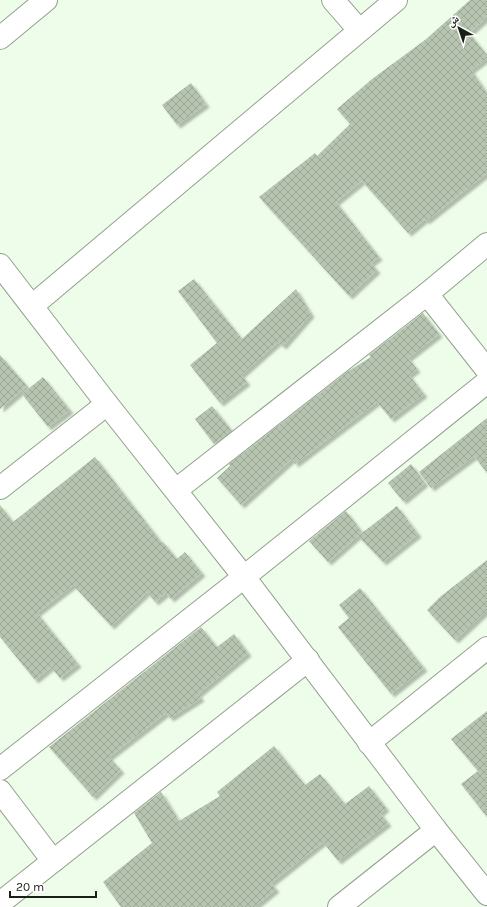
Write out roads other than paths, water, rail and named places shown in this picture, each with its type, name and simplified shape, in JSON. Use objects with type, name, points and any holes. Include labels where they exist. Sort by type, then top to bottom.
[{"type":"street","points":[[1,36],[46,0]]},
{"type":"street","points":[[333,0],[359,30]]},
{"type":"street","points":[[32,306],[396,0]]},
{"type":"street","points":[[176,490],[427,294],[487,244]]},
{"type":"street","points":[[0,265],[107,404],[244,577],[369,743],[487,894]]},
{"type":"street","points":[[427,294],[487,370]]},
{"type":"street","points":[[0,768],[244,577],[487,382]]},
{"type":"street","points":[[0,488],[107,404]]},
{"type":"street","points":[[369,743],[487,648]]},
{"type":"street","points":[[0,903],[308,660]]},
{"type":"street","points":[[0,791],[53,861]]},
{"type":"street","points":[[339,907],[436,830]]}]
